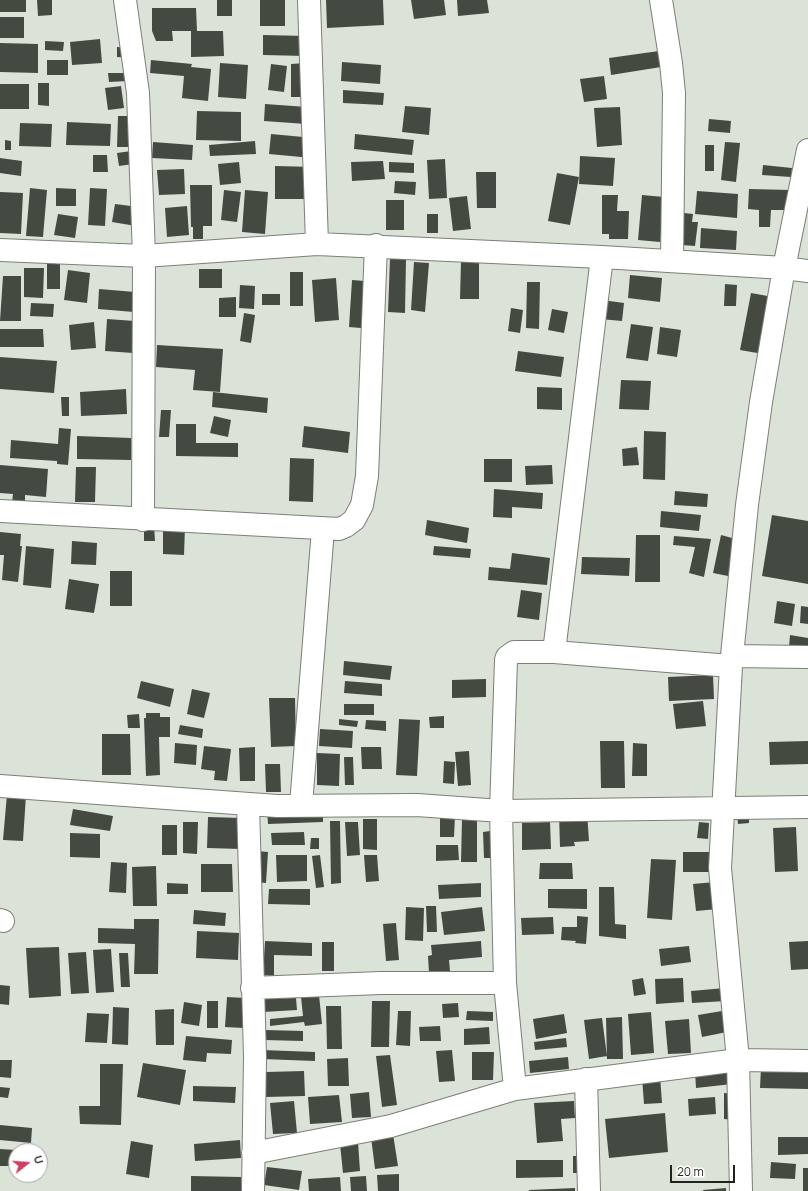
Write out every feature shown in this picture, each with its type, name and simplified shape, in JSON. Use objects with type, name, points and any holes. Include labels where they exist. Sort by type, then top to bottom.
[{"type":"street","points":[[125,0],[138,93],[144,256],[143,520]]},
{"type":"street","points":[[309,0],[317,244]]},
{"type":"street","points":[[661,0],[674,92],[672,261]]},
{"type":"street","points":[[741,1191],[738,1060],[720,868],[732,661],[749,489],[761,402],[784,268],[808,150]]},
{"type":"street","points":[[0,250],[144,256],[317,244],[602,257],[784,268],[808,271]]},
{"type":"street","points":[[0,512],[339,530],[350,523],[362,505],[365,490],[376,246]]},
{"type":"street","points":[[554,652],[602,257]]},
{"type":"street","points":[[301,805],[323,528]]},
{"type":"street","points":[[515,1089],[506,983],[500,810],[506,660],[510,654],[514,652],[554,652],[732,661],[808,657]]},
{"type":"street","points":[[0,786],[248,804],[417,805],[500,810],[808,807]]},
{"type":"street","points":[[248,804],[255,1057],[253,1191]]},
{"type":"street","points":[[252,988],[381,983],[506,983]]},
{"type":"street","points":[[253,1153],[391,1126],[515,1089],[738,1060],[808,1061]]},
{"type":"street","points":[[586,1079],[590,1191]]},
{"type":"building","points":[[0,0],[26,0],[26,12],[0,12]]},
{"type":"building","points":[[37,0],[52,0],[52,15],[38,16]]},
{"type":"building","points":[[217,0],[232,0],[232,16],[217,16]]},
{"type":"building","points":[[260,0],[285,0],[285,26],[260,26]]},
{"type":"building","points":[[326,0],[383,0],[384,25],[327,28]]},
{"type":"building","points":[[411,0],[444,0],[446,15],[414,19]]},
{"type":"building","points":[[457,0],[487,0],[489,13],[458,16]]},
{"type":"building","points":[[152,8],[196,8],[197,31],[223,31],[224,56],[191,57],[191,31],[172,31],[173,41],[156,41],[152,31]]},
{"type":"building","points":[[0,17],[24,17],[24,38],[0,38]]},
{"type":"building","points":[[263,35],[306,36],[306,56],[263,55]]},
{"type":"building","points":[[100,39],[102,63],[72,65],[70,42]]},
{"type":"building","points":[[45,41],[64,42],[63,51],[45,50]]},
{"type":"building","points":[[0,43],[38,44],[38,73],[0,72]]},
{"type":"building","points":[[117,47],[136,48],[136,58],[117,57]]},
{"type":"building","points":[[659,51],[661,67],[611,75],[609,58]]},
{"type":"building","points":[[47,60],[68,60],[68,75],[47,75]]},
{"type":"building","points":[[151,60],[192,64],[191,67],[211,69],[208,101],[182,98],[184,76],[150,73]]},
{"type":"building","points":[[342,62],[381,65],[380,84],[341,81]]},
{"type":"building","points":[[220,63],[248,65],[246,99],[218,97]]},
{"type":"building","points":[[305,63],[306,97],[291,97],[291,64]]},
{"type":"building","points":[[271,64],[287,66],[284,92],[268,90]]},
{"type":"building","points":[[108,73],[127,73],[128,81],[109,82]]},
{"type":"building","points":[[604,76],[607,99],[584,102],[580,79]]},
{"type":"building","points":[[38,83],[49,83],[49,106],[38,105]]},
{"type":"building","points":[[0,84],[29,84],[29,109],[0,109]]},
{"type":"building","points":[[121,86],[124,108],[108,110],[105,88]]},
{"type":"building","points":[[343,90],[384,93],[383,105],[343,103]]},
{"type":"building","points":[[265,104],[307,107],[306,124],[264,121]]},
{"type":"building","points":[[405,106],[431,108],[429,135],[402,132]]},
{"type":"building","points":[[620,107],[622,145],[597,147],[594,108]]},
{"type":"building","points":[[197,111],[241,112],[241,141],[196,140]]},
{"type":"building","points":[[118,116],[141,116],[141,147],[117,147]]},
{"type":"building","points":[[709,119],[731,121],[730,133],[708,131]]},
{"type":"building","points":[[67,122],[111,124],[110,146],[66,145]]},
{"type":"building","points":[[20,123],[52,124],[51,147],[19,146]]},
{"type":"building","points":[[271,134],[314,138],[312,158],[269,154]]},
{"type":"building","points":[[355,134],[414,140],[412,155],[354,149]]},
{"type":"building","points":[[5,140],[11,141],[11,150],[5,150]]},
{"type":"building","points":[[255,141],[256,154],[210,156],[209,145]]},
{"type":"building","points":[[153,142],[193,145],[192,160],[152,158]]},
{"type":"building","points":[[725,142],[740,143],[736,182],[721,180]]},
{"type":"building","points":[[705,145],[714,145],[714,171],[705,171]]},
{"type":"building","points":[[138,150],[140,163],[119,166],[117,153]]},
{"type":"building","points":[[93,155],[107,155],[108,172],[93,172]]},
{"type":"building","points":[[580,156],[615,158],[613,186],[579,184]]},
{"type":"building","points":[[0,158],[22,161],[21,176],[0,173]]},
{"type":"building","points":[[445,159],[447,198],[429,199],[427,160]]},
{"type":"building","points":[[383,161],[385,179],[352,181],[351,162]]},
{"type":"building","points":[[239,162],[241,183],[220,185],[218,164]]},
{"type":"building","points":[[389,162],[414,163],[414,173],[389,172]]},
{"type":"building","points":[[763,165],[792,168],[791,177],[762,175]]},
{"type":"building","points":[[275,166],[315,167],[315,199],[275,199]]},
{"type":"building","points":[[184,169],[185,194],[159,195],[157,170]]},
{"type":"building","points":[[476,172],[496,172],[496,208],[477,208]]},
{"type":"building","points":[[557,173],[579,177],[570,225],[548,221]]},
{"type":"building","points":[[395,181],[416,182],[415,195],[394,193]]},
{"type":"building","points":[[190,185],[212,185],[212,226],[203,226],[203,239],[193,239],[193,227],[191,227]]},
{"type":"building","points":[[30,188],[47,190],[43,237],[26,236]]},
{"type":"building","points":[[56,188],[76,189],[76,206],[56,206]]},
{"type":"building","points":[[90,188],[107,189],[105,226],[88,225]]},
{"type":"building","points":[[749,189],[791,190],[791,210],[771,210],[770,227],[759,227],[759,210],[748,209]]},
{"type":"building","points":[[224,190],[241,192],[237,222],[221,220]]},
{"type":"building","points":[[245,190],[268,192],[265,234],[242,232]]},
{"type":"building","points":[[697,191],[738,194],[737,218],[695,214]]},
{"type":"building","points":[[0,192],[23,193],[21,234],[0,233]]},
{"type":"building","points":[[602,195],[618,195],[617,211],[629,211],[628,239],[609,239],[609,234],[602,234]]},
{"type":"building","points":[[642,195],[664,197],[660,242],[638,240]]},
{"type":"building","points":[[467,196],[471,229],[453,231],[449,198]]},
{"type":"building","points":[[386,200],[404,200],[404,230],[386,230]]},
{"type":"building","points":[[115,204],[139,207],[136,226],[112,222]]},
{"type":"building","points":[[187,206],[189,235],[167,237],[165,208]]},
{"type":"building","points":[[684,213],[693,214],[692,222],[698,222],[695,246],[681,245]]},
{"type":"building","points":[[58,214],[78,217],[75,238],[54,235]]},
{"type":"building","points":[[427,214],[438,214],[438,233],[427,233]]},
{"type":"building","points":[[701,228],[737,231],[736,250],[700,248]]},
{"type":"building","points":[[390,259],[406,259],[405,313],[388,312]]},
{"type":"building","points":[[461,261],[479,262],[479,299],[460,299]]},
{"type":"building","points":[[414,262],[429,263],[425,312],[411,310]]},
{"type":"building","points":[[47,263],[60,263],[60,289],[47,289]]},
{"type":"building","points":[[24,268],[44,268],[43,298],[24,297]]},
{"type":"building","points":[[199,269],[222,269],[222,288],[199,288]]},
{"type":"building","points":[[68,270],[90,273],[87,303],[64,300]]},
{"type":"building","points":[[290,272],[303,272],[303,306],[290,306]]},
{"type":"building","points":[[630,275],[662,278],[660,302],[628,298]]},
{"type":"building","points":[[3,276],[21,276],[21,321],[0,321]]},
{"type":"building","points":[[336,278],[339,320],[315,322],[312,280]]},
{"type":"building","points":[[352,280],[365,281],[361,328],[349,327]]},
{"type":"building","points":[[527,282],[540,282],[539,329],[526,328]]},
{"type":"building","points":[[725,284],[737,285],[736,306],[724,306]]},
{"type":"building","points":[[240,285],[255,286],[254,309],[239,308]]},
{"type":"building","points":[[99,289],[135,292],[134,312],[98,309]]},
{"type":"building","points":[[751,293],[773,297],[763,354],[740,350]]},
{"type":"building","points":[[262,294],[280,294],[280,305],[262,305]]},
{"type":"building","points":[[236,297],[236,317],[219,317],[219,298]]},
{"type":"building","points":[[602,300],[624,303],[622,321],[600,319]]},
{"type":"building","points":[[31,303],[54,304],[53,317],[30,316]]},
{"type":"building","points":[[511,308],[523,310],[520,333],[508,331]]},
{"type":"building","points":[[552,309],[568,312],[564,333],[548,330]]},
{"type":"building","points":[[244,313],[255,315],[251,343],[240,341]]},
{"type":"building","points":[[107,319],[135,321],[133,353],[105,351]]},
{"type":"building","points":[[94,322],[96,348],[71,350],[69,325]]},
{"type":"building","points":[[631,324],[653,327],[648,361],[626,358]]},
{"type":"building","points":[[660,327],[681,330],[677,357],[657,354]]},
{"type":"building","points":[[0,329],[43,329],[44,347],[0,347]]},
{"type":"building","points":[[157,345],[223,349],[220,392],[193,390],[195,370],[156,367]]},
{"type":"building","points":[[518,351],[564,357],[561,377],[515,371]]},
{"type":"building","points":[[0,357],[57,361],[54,393],[0,389]]},
{"type":"building","points":[[621,380],[651,381],[649,410],[619,409]]},
{"type":"building","points":[[537,387],[562,388],[562,410],[537,409]]},
{"type":"building","points":[[126,389],[127,414],[81,416],[80,392]]},
{"type":"building","points":[[213,392],[268,398],[267,413],[212,407]]},
{"type":"building","points":[[61,397],[69,397],[69,416],[62,416]]},
{"type":"building","points":[[161,410],[171,410],[169,437],[159,437]]},
{"type":"building","points":[[214,416],[231,420],[228,437],[210,433]]},
{"type":"building","points":[[176,424],[196,424],[196,443],[238,443],[238,457],[176,456]]},
{"type":"building","points":[[304,426],[350,432],[348,453],[302,447]]},
{"type":"building","points":[[59,428],[71,429],[68,465],[57,464],[57,461],[10,458],[11,440],[58,444]]},
{"type":"building","points":[[644,431],[666,432],[665,480],[643,479]]},
{"type":"building","points":[[77,436],[131,438],[131,460],[77,459]]},
{"type":"building","points":[[637,447],[639,465],[623,466],[622,449]]},
{"type":"building","points":[[290,458],[314,459],[313,502],[289,501]]},
{"type":"building","points":[[484,459],[512,459],[512,482],[484,482]]},
{"type":"building","points":[[0,465],[48,469],[46,497],[25,495],[25,503],[12,502],[13,494],[0,493]]},
{"type":"building","points":[[552,465],[553,484],[526,485],[525,466]]},
{"type":"building","points":[[76,467],[96,467],[95,502],[75,502]]},
{"type":"building","points":[[494,489],[543,493],[542,509],[512,507],[512,518],[493,517]]},
{"type":"building","points":[[675,491],[708,494],[707,507],[674,505]]},
{"type":"building","points":[[661,511],[701,515],[699,531],[660,527]]},
{"type":"building","points":[[772,515],[808,521],[808,584],[762,576]]},
{"type":"building","points":[[427,520],[469,528],[467,543],[425,535]]},
{"type":"building","points":[[144,525],[154,525],[155,541],[144,541]]},
{"type":"building","points":[[163,527],[185,527],[184,555],[163,554]]},
{"type":"building","points":[[0,532],[21,534],[20,546],[22,546],[18,582],[2,580],[4,555],[0,555]]},
{"type":"building","points":[[636,535],[660,535],[660,582],[635,582]]},
{"type":"building","points":[[721,535],[736,539],[728,576],[713,573]]},
{"type":"building","points":[[674,536],[711,539],[704,577],[689,573],[695,547],[673,545]]},
{"type":"building","points":[[72,541],[97,543],[96,565],[71,564]]},
{"type":"building","points":[[26,546],[54,549],[51,588],[23,585]]},
{"type":"building","points":[[434,546],[471,549],[470,558],[433,555]]},
{"type":"building","points":[[512,553],[550,558],[547,585],[488,580],[489,567],[510,569]]},
{"type":"building","points":[[582,557],[630,558],[629,576],[581,574]]},
{"type":"building","points":[[110,571],[132,571],[132,606],[110,606]]},
{"type":"building","points":[[69,579],[99,584],[94,613],[65,609]]},
{"type":"building","points":[[521,590],[542,593],[539,620],[517,617]]},
{"type":"building","points":[[777,601],[795,604],[792,626],[774,623]]},
{"type":"building","points":[[801,606],[808,607],[808,624],[800,623]]},
{"type":"building","points":[[790,635],[808,638],[808,650],[789,647]]},
{"type":"building","points":[[344,661],[392,666],[390,680],[343,675]]},
{"type":"building","points":[[713,675],[714,699],[669,701],[668,677]]},
{"type":"building","points":[[486,679],[486,697],[452,698],[452,680]]},
{"type":"building","points":[[141,681],[174,689],[170,707],[137,698]]},
{"type":"building","points":[[345,681],[382,684],[382,696],[344,693]]},
{"type":"building","points":[[192,689],[210,693],[204,718],[187,714]]},
{"type":"building","points":[[269,698],[295,698],[296,746],[271,747]]},
{"type":"building","points":[[703,701],[706,726],[676,729],[673,704]]},
{"type":"building","points":[[344,704],[374,704],[374,715],[344,715]]},
{"type":"building","points":[[146,713],[160,713],[160,717],[170,717],[170,737],[159,737],[160,775],[146,776],[144,718],[146,718]]},
{"type":"building","points":[[139,714],[140,728],[128,728],[127,715]]},
{"type":"building","points":[[444,716],[444,728],[430,728],[429,717]]},
{"type":"building","points":[[339,719],[358,721],[357,727],[339,725]]},
{"type":"building","points":[[399,719],[420,720],[417,776],[396,775]]},
{"type":"building","points":[[366,720],[386,721],[386,731],[365,729]]},
{"type":"building","points":[[180,725],[203,729],[202,738],[178,734]]},
{"type":"building","points":[[320,729],[353,731],[352,748],[319,746]]},
{"type":"building","points":[[102,734],[130,734],[131,775],[102,775]]},
{"type":"building","points":[[600,741],[624,741],[625,788],[601,788]]},
{"type":"building","points":[[808,741],[808,764],[770,765],[769,742]]},
{"type":"building","points":[[175,743],[197,745],[196,765],[174,763]]},
{"type":"building","points":[[633,743],[647,744],[647,776],[632,776]]},
{"type":"building","points":[[204,746],[231,749],[227,781],[214,780],[215,771],[201,769]]},
{"type":"building","points":[[255,747],[255,781],[240,781],[239,748]]},
{"type":"building","points":[[361,747],[381,747],[382,769],[362,769]]},
{"type":"building","points":[[469,751],[471,785],[458,786],[455,752]]},
{"type":"building","points":[[317,753],[340,754],[339,786],[317,785]]},
{"type":"building","points":[[344,757],[353,757],[354,785],[345,785]]},
{"type":"building","points":[[444,761],[455,762],[454,784],[443,783]]},
{"type":"building","points":[[265,764],[280,764],[281,792],[266,792]]},
{"type":"building","points":[[7,794],[26,795],[23,841],[3,840]]},
{"type":"building","points":[[323,808],[323,822],[268,824],[267,810]]},
{"type":"building","points":[[73,809],[113,816],[110,831],[70,825]]},
{"type":"building","points":[[587,812],[589,841],[574,842],[575,846],[560,847],[559,814]]},
{"type":"building","points":[[749,814],[749,823],[738,824],[737,815]]},
{"type":"building","points":[[440,816],[455,816],[454,837],[440,837]]},
{"type":"building","points":[[208,817],[242,818],[241,849],[207,848]]},
{"type":"building","points":[[363,819],[377,819],[377,850],[363,849]]},
{"type":"building","points":[[462,819],[477,819],[477,862],[461,862]]},
{"type":"building","points":[[330,821],[340,821],[341,883],[331,884]]},
{"type":"building","points":[[183,822],[198,822],[197,854],[183,853]]},
{"type":"building","points":[[345,822],[358,822],[360,855],[347,856]]},
{"type":"building","points":[[550,822],[551,849],[522,850],[522,823]]},
{"type":"building","points":[[699,822],[709,823],[708,839],[697,838]]},
{"type":"building","points":[[162,825],[177,825],[177,855],[162,855]]},
{"type":"building","points":[[796,827],[798,871],[775,872],[773,828]]},
{"type":"building","points":[[490,831],[491,858],[484,858],[483,832]]},
{"type":"building","points":[[304,832],[305,845],[272,845],[271,833]]},
{"type":"building","points":[[70,833],[100,834],[100,858],[70,857]]},
{"type":"building","points":[[311,838],[319,838],[319,849],[310,849]]},
{"type":"building","points":[[436,845],[458,845],[459,860],[436,861]]},
{"type":"building","points":[[257,851],[268,852],[266,883],[254,882]]},
{"type":"building","points":[[683,852],[715,852],[715,872],[683,872]]},
{"type":"building","points":[[276,855],[307,855],[307,881],[277,882]]},
{"type":"building","points":[[320,855],[324,887],[316,888],[312,856]]},
{"type":"building","points":[[364,855],[377,855],[379,881],[366,882]]},
{"type":"building","points":[[651,859],[676,860],[672,920],[647,918]]},
{"type":"building","points":[[111,862],[127,863],[126,893],[109,892]]},
{"type":"building","points":[[540,863],[572,863],[573,879],[539,879]]},
{"type":"building","points":[[201,864],[232,864],[233,892],[201,892]]},
{"type":"building","points":[[156,866],[157,906],[133,906],[132,867]]},
{"type":"building","points":[[715,882],[718,909],[696,911],[693,884]]},
{"type":"building","points":[[167,883],[188,884],[188,894],[167,894]]},
{"type":"building","points":[[481,883],[481,897],[439,899],[438,885]]},
{"type":"building","points":[[599,887],[614,887],[615,924],[626,925],[626,939],[599,936]]},
{"type":"building","points":[[269,889],[310,889],[310,905],[268,904]]},
{"type":"building","points":[[548,889],[587,889],[587,909],[548,908]]},
{"type":"building","points":[[426,906],[436,906],[437,932],[427,932]]},
{"type":"building","points":[[406,907],[424,908],[423,941],[405,940]]},
{"type":"building","points":[[482,907],[485,931],[444,935],[441,912]]},
{"type":"building","points":[[194,910],[226,913],[225,926],[193,924]]},
{"type":"building","points":[[577,916],[588,917],[586,944],[575,943],[576,941],[561,940],[562,927],[577,927]]},
{"type":"building","points":[[553,917],[554,934],[522,935],[521,918]]},
{"type":"building","points":[[134,919],[159,919],[158,974],[134,974],[135,944],[98,943],[98,928],[134,929]]},
{"type":"building","points":[[396,923],[399,960],[386,961],[383,924]]},
{"type":"building","points":[[197,931],[239,933],[238,960],[196,958]]},
{"type":"building","points":[[265,941],[312,943],[312,956],[274,955],[274,976],[263,975]]},
{"type":"building","points":[[481,941],[482,957],[449,960],[450,971],[429,973],[428,956],[432,955],[431,945]]},
{"type":"building","points":[[808,941],[808,969],[791,970],[789,942]]},
{"type":"building","points":[[322,942],[334,942],[334,971],[322,971]]},
{"type":"building","points":[[689,946],[691,962],[661,966],[659,949]]},
{"type":"building","points":[[59,947],[61,996],[29,998],[26,948]]},
{"type":"building","points":[[111,949],[114,992],[96,993],[93,950]]},
{"type":"building","points":[[86,952],[89,993],[71,994],[68,953]]},
{"type":"building","points":[[119,953],[128,953],[130,987],[121,987]]},
{"type":"building","points":[[643,978],[646,994],[634,996],[632,980]]},
{"type":"building","points":[[683,978],[684,1002],[656,1004],[655,979]]},
{"type":"building","points":[[0,985],[10,986],[9,1005],[0,1004]]},
{"type":"building","points":[[725,988],[726,1001],[692,1003],[691,991]]},
{"type":"building","points":[[319,995],[322,1024],[305,1026],[304,1022],[270,1026],[270,1019],[303,1016],[301,997]]},
{"type":"building","points":[[227,997],[245,998],[244,1028],[225,1027]]},
{"type":"building","points":[[296,998],[297,1010],[263,1012],[262,999]]},
{"type":"building","points":[[207,1001],[218,1001],[218,1028],[207,1028]]},
{"type":"building","points":[[372,1001],[390,1001],[389,1047],[371,1047]]},
{"type":"building","points":[[184,1002],[202,1005],[199,1026],[181,1023]]},
{"type":"building","points":[[458,1003],[459,1017],[443,1018],[442,1004]]},
{"type":"building","points":[[326,1006],[341,1006],[342,1049],[327,1049]]},
{"type":"building","points":[[113,1007],[129,1008],[128,1045],[112,1044]]},
{"type":"building","points":[[174,1009],[174,1045],[156,1045],[155,1010]]},
{"type":"building","points":[[728,1010],[732,1031],[702,1037],[698,1015]]},
{"type":"building","points":[[398,1011],[411,1011],[410,1046],[396,1045]]},
{"type":"building","points":[[467,1011],[493,1012],[493,1021],[466,1020]]},
{"type":"building","points":[[651,1012],[654,1053],[631,1055],[628,1014]]},
{"type":"building","points":[[87,1013],[109,1014],[107,1043],[85,1042]]},
{"type":"building","points":[[564,1014],[567,1033],[536,1039],[533,1019]]},
{"type":"building","points":[[622,1017],[623,1059],[607,1059],[606,1018]]},
{"type":"building","points":[[602,1018],[607,1056],[589,1059],[584,1020]]},
{"type":"building","points":[[689,1019],[691,1053],[668,1054],[665,1021]]},
{"type":"building","points":[[440,1026],[441,1041],[420,1041],[419,1027]]},
{"type":"building","points":[[489,1027],[490,1044],[464,1045],[464,1029]]},
{"type":"building","points":[[265,1030],[303,1031],[303,1041],[264,1040]]},
{"type":"building","points":[[186,1036],[232,1040],[231,1054],[207,1053],[206,1062],[183,1060]]},
{"type":"building","points":[[566,1038],[567,1047],[535,1050],[534,1042]]},
{"type":"building","points":[[262,1050],[315,1052],[315,1061],[262,1059]]},
{"type":"building","points":[[452,1050],[455,1081],[439,1082],[436,1051]]},
{"type":"building","points":[[472,1052],[494,1052],[493,1080],[472,1080]]},
{"type":"building","points":[[390,1055],[397,1105],[382,1107],[376,1056]]},
{"type":"building","points":[[568,1057],[569,1069],[530,1073],[529,1061]]},
{"type":"building","points":[[348,1058],[349,1086],[328,1086],[327,1059]]},
{"type":"building","points":[[0,1060],[12,1060],[11,1078],[0,1077]]},
{"type":"building","points":[[143,1063],[186,1070],[180,1105],[137,1097]]},
{"type":"building","points":[[100,1064],[123,1064],[121,1125],[80,1124],[79,1106],[100,1106]]},
{"type":"building","points":[[761,1067],[808,1068],[808,1089],[760,1088]]},
{"type":"building","points":[[730,1068],[732,1084],[696,1088],[695,1072]]},
{"type":"building","points":[[304,1071],[305,1096],[266,1097],[266,1072]]},
{"type":"building","points":[[660,1076],[662,1103],[644,1104],[642,1077]]},
{"type":"building","points":[[193,1086],[236,1087],[235,1103],[193,1101]]},
{"type":"building","points":[[0,1087],[10,1088],[8,1098],[0,1097]]},
{"type":"building","points":[[369,1092],[371,1117],[352,1118],[350,1094]]},
{"type":"building","points":[[724,1093],[735,1094],[735,1120],[724,1119]]},
{"type":"building","points":[[339,1095],[342,1122],[310,1124],[308,1097]]},
{"type":"building","points":[[715,1097],[716,1114],[689,1116],[688,1099]]},
{"type":"building","points":[[294,1101],[297,1133],[273,1134],[270,1103]]},
{"type":"building","points":[[574,1101],[575,1118],[561,1119],[563,1141],[537,1143],[534,1103]]},
{"type":"building","points":[[665,1113],[668,1152],[609,1158],[605,1119]]},
{"type":"building","points":[[0,1125],[32,1128],[31,1143],[0,1140]]},
{"type":"building","points":[[393,1134],[398,1166],[375,1169],[371,1137]]},
{"type":"building","points":[[778,1137],[808,1137],[808,1154],[778,1155]]},
{"type":"building","points":[[240,1140],[241,1158],[195,1161],[194,1144]]},
{"type":"building","points":[[131,1141],[153,1145],[149,1178],[126,1174]]},
{"type":"building","points":[[358,1142],[360,1171],[343,1173],[340,1144]]},
{"type":"building","points":[[0,1149],[8,1150],[8,1166],[0,1166]]},
{"type":"building","points":[[573,1156],[583,1156],[584,1173],[573,1173]]},
{"type":"building","points":[[516,1160],[563,1160],[563,1177],[516,1178]]},
{"type":"building","points":[[771,1162],[796,1164],[795,1179],[770,1178]]},
{"type":"building","points":[[267,1167],[302,1171],[299,1190],[264,1185]]},
{"type":"building","points":[[803,1168],[808,1168],[808,1191],[803,1191]]},
{"type":"building","points":[[399,1174],[399,1191],[378,1191],[377,1175]]},
{"type":"building","points":[[191,1176],[241,1177],[241,1191],[191,1191]]},
{"type":"building","points":[[366,1176],[367,1191],[351,1191],[350,1177]]},
{"type":"building","points":[[340,1177],[341,1191],[309,1191],[308,1179]]},
{"type":"building","points":[[575,1188],[575,1191],[529,1191],[529,1190]]},
{"type":"building","points":[[726,1188],[726,1191],[703,1191],[703,1190]]}]
